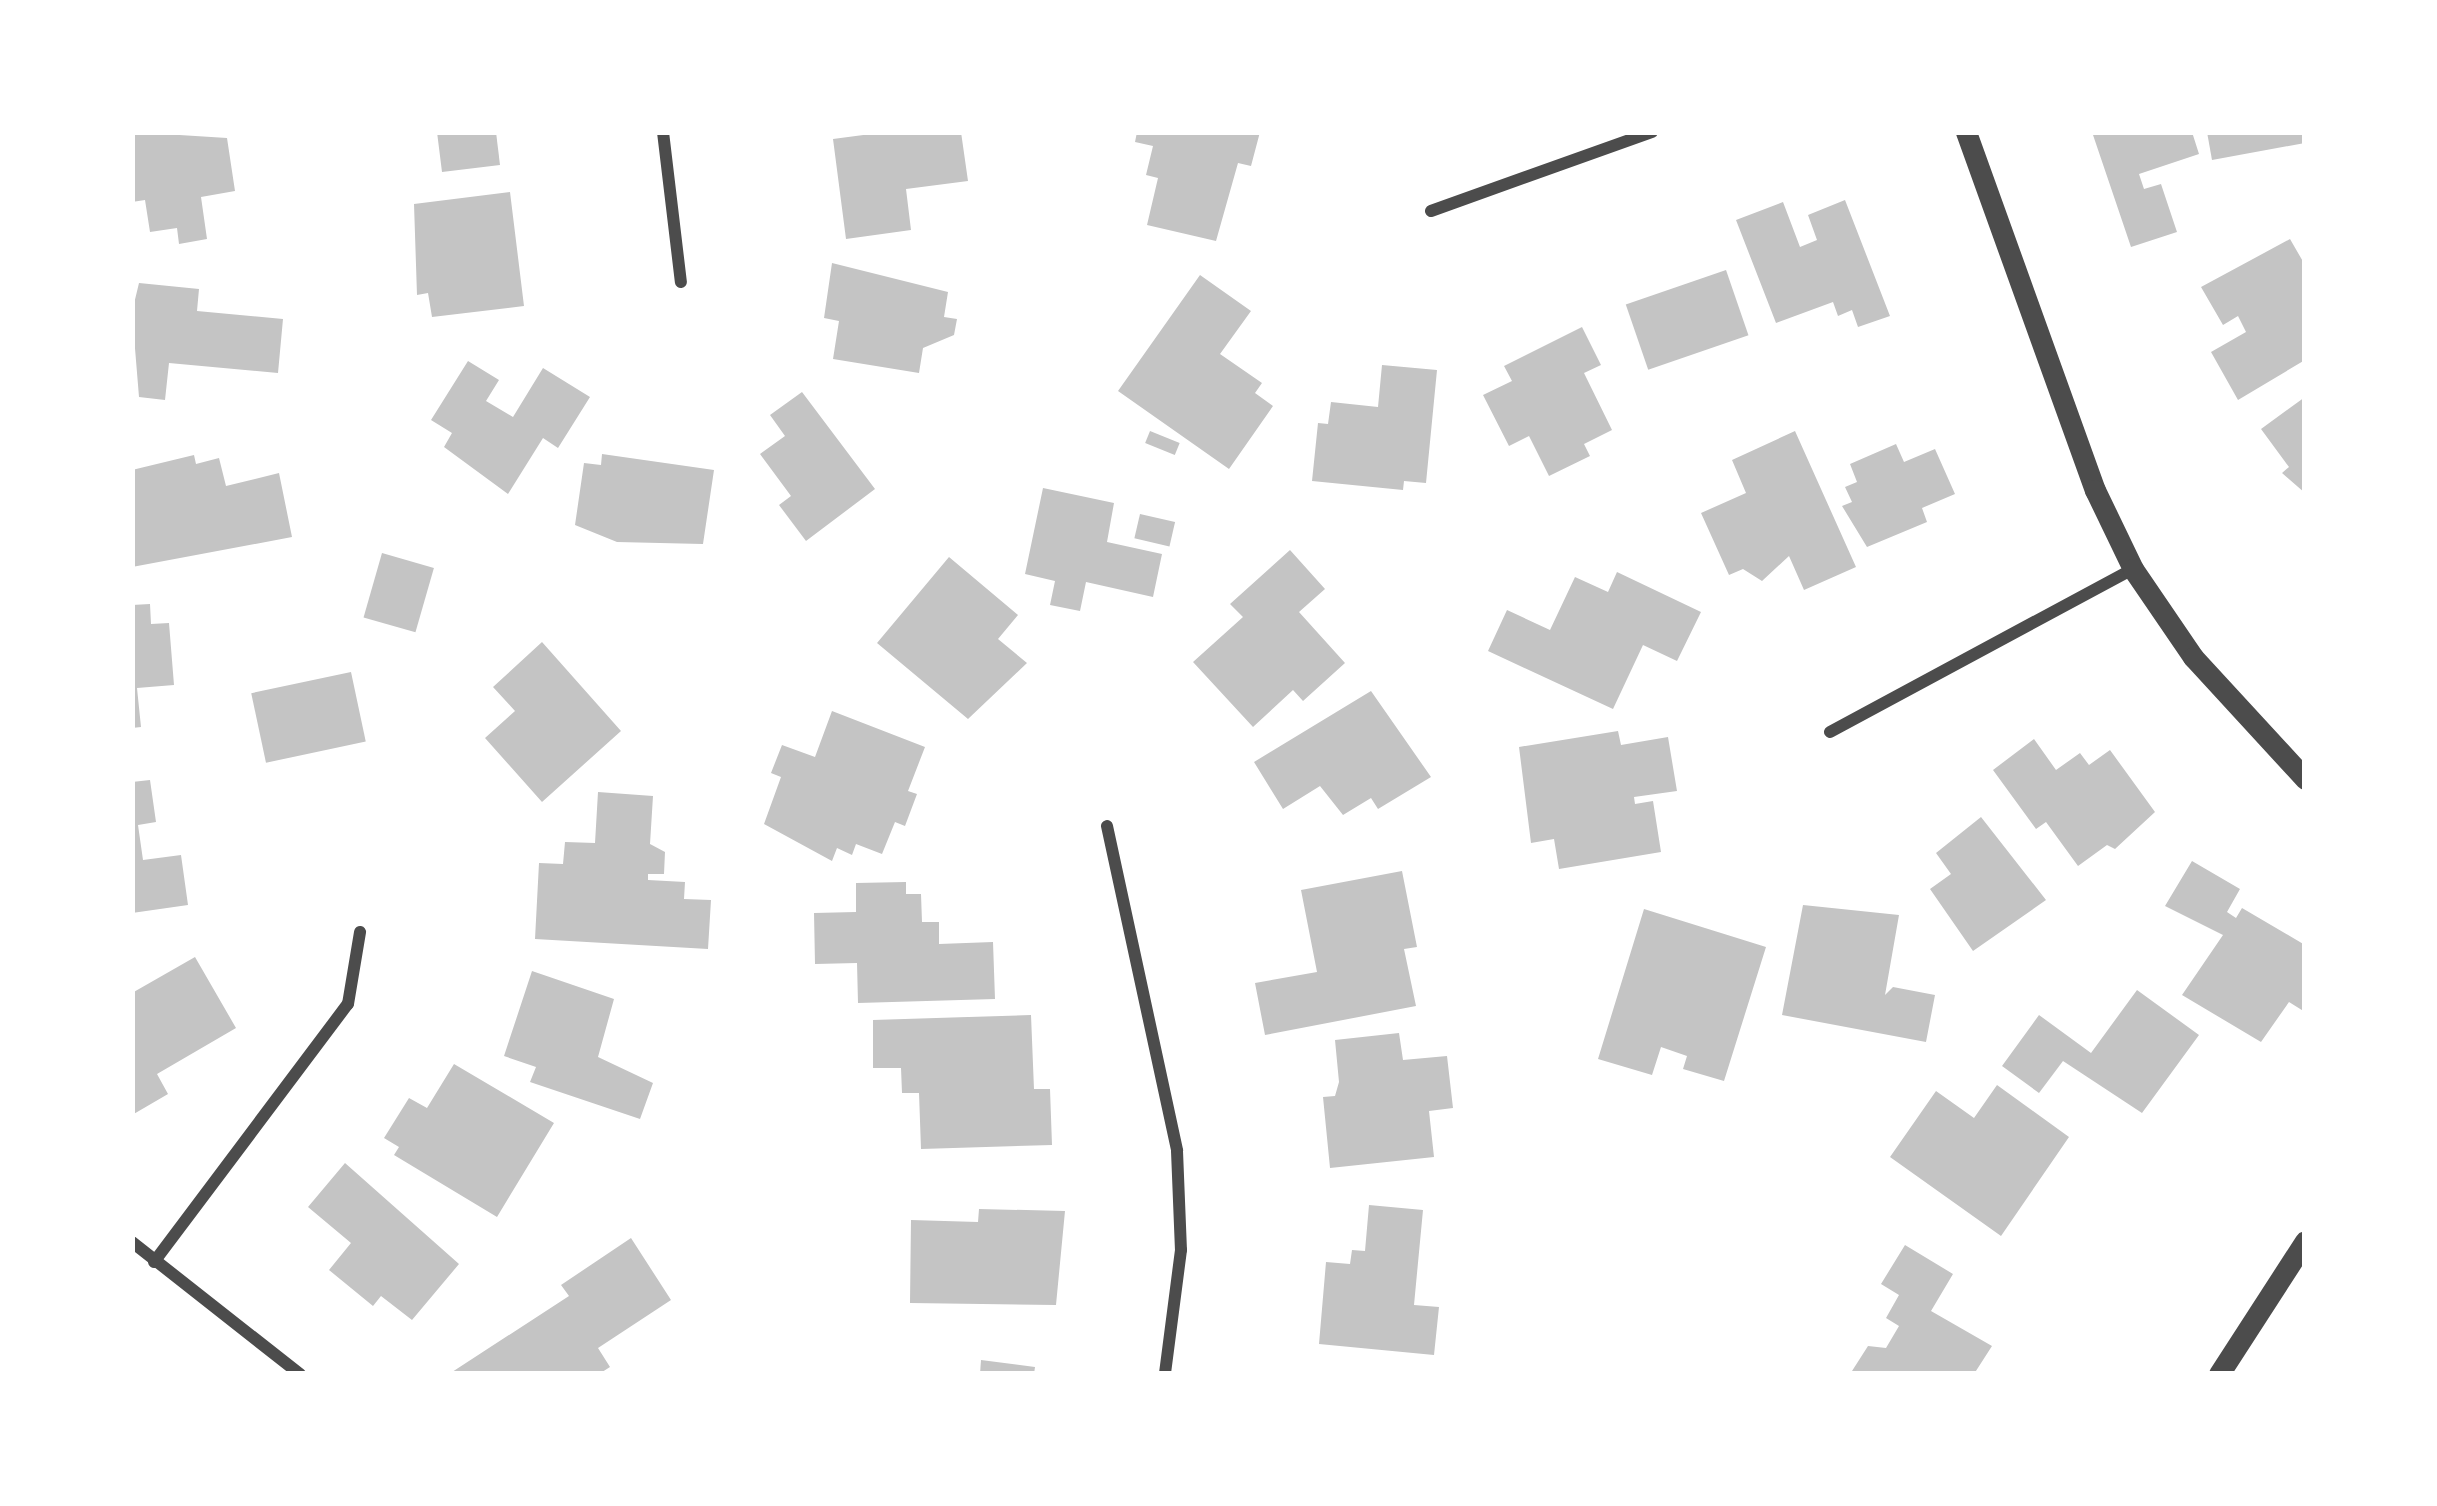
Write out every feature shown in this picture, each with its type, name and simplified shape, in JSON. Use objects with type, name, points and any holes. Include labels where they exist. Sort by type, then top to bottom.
[{"type":"street","points":[[663,132],[681,282]]},
{"type":"street","points":[[1431,211],[1652,132]]},
{"type":"street","points":[[1966,132],[2096,490],[2133,569],[2193,657],[2305,779]]},
{"type":"street","points":[[1830,732],[2133,569]]},
{"type":"street","points":[[1107,826],[1177,1151],[1181,1250],[1165,1374]]},
{"type":"street","points":[[154,1262],[347,1004],[360,932]]},
{"type":"street","points":[[2219,1374],[2305,1241]]},
{"type":"street","points":[[132,1243],[299,1374]]},
{"type":"building","points":[[132,132],[227,138],[235,191],[201,197],[207,239],[179,244],[177,228],[150,232],[145,200],[132,202]]},
{"type":"building","points":[[437,132],[496,132],[500,165],[442,172]]},
{"type":"building","points":[[886,132],[961,132],[968,181],[906,189],[911,230],[846,239],[833,139]]},
{"type":"building","points":[[1137,132],[1260,132],[1251,166],[1238,163],[1216,241],[1147,225],[1158,178],[1146,175],[1153,146],[1135,142]]},
{"type":"building","points":[[2092,132],[2192,132],[2199,154],[2139,174],[2144,189],[2161,184],[2177,232],[2131,247]]},
{"type":"building","points":[[2207,132],[2305,132],[2305,143],[2212,160]]},
{"type":"building","points":[[510,192],[524,306],[432,317],[428,293],[417,295],[414,204]]},
{"type":"building","points":[[1845,200],[1890,316],[1858,327],[1852,310],[1838,316],[1833,302],[1776,323],[1736,220],[1783,202],[1800,247],[1817,240],[1808,215]]},
{"type":"building","points":[[2290,239],[2305,265],[2305,360],[2238,400],[2211,352],[2246,332],[2238,316],[2223,325],[2201,287]]},
{"type":"building","points":[[832,263],[948,292],[944,317],[957,319],[954,335],[923,348],[919,373],[833,359],[839,321],[824,318]]},
{"type":"building","points":[[1726,270],[1748,335],[1648,370],[1626,305]]},
{"type":"building","points":[[1200,275],[1251,311],[1220,354],[1262,383],[1255,393],[1273,406],[1229,469],[1118,391]]},
{"type":"building","points":[[139,283],[199,289],[197,311],[283,319],[278,373],[169,363],[165,400],[139,397],[132,312]]},
{"type":"building","points":[[1582,327],[1601,365],[1584,373],[1612,430],[1584,444],[1590,456],[1549,476],[1529,436],[1509,446],[1483,395],[1512,381],[1504,366]]},
{"type":"building","points":[[468,361],[499,380],[486,401],[513,417],[543,368],[590,397],[558,448],[543,438],[508,494],[444,447],[452,433],[431,420]]},
{"type":"building","points":[[1382,365],[1437,370],[1426,483],[1404,481],[1403,490],[1312,481],[1318,423],[1328,424],[1331,402],[1378,407]]},
{"type":"building","points":[[802,392],[875,489],[806,541],[779,505],[791,496],[760,454],[785,436],[770,415]]},
{"type":"building","points":[[2305,397],[2305,493],[2282,473],[2289,467],[2261,429]]},
{"type":"building","points":[[1150,431],[1180,443],[1175,455],[1145,443]]},
{"type":"building","points":[[1795,431],[1856,567],[1804,590],[1789,556],[1762,581],[1743,569],[1729,575],[1701,513],[1746,493],[1732,460]]},
{"type":"building","points":[[1896,444],[1904,462],[1935,449],[1955,494],[1922,508],[1927,522],[1867,547],[1842,506],[1852,502],[1845,487],[1857,482],[1850,464]]},
{"type":"building","points":[[602,454],[714,470],[703,544],[617,542],[575,525],[584,463],[601,465]]},
{"type":"building","points":[[194,455],[196,464],[219,458],[226,486],[279,473],[292,537],[132,567],[132,470]]},
{"type":"building","points":[[1043,488],[1114,503],[1107,542],[1162,554],[1153,597],[1086,582],[1080,611],[1050,605],[1055,581],[1025,574]]},
{"type":"building","points":[[1140,514],[1175,522],[1169,546],[1134,538]]},
{"type":"building","points":[[1290,550],[1325,589],[1299,612],[1345,663],[1303,701],[1293,690],[1253,727],[1193,662],[1243,617],[1230,604]]},
{"type":"building","points":[[382,553],[434,568],[415,632],[364,617]]},
{"type":"building","points":[[949,557],[1018,615],[998,639],[1027,663],[968,719],[877,643]]},
{"type":"building","points":[[1617,572],[1701,612],[1677,661],[1643,645],[1613,709],[1488,651],[1507,610],[1550,630],[1575,577],[1608,592]]},
{"type":"building","points":[[150,604],[151,624],[169,623],[174,685],[137,688],[141,727],[132,728],[132,605]]},
{"type":"building","points":[[542,642],[621,731],[542,802],[485,738],[515,711],[493,687]]},
{"type":"building","points":[[351,672],[366,741],[266,763],[251,693]]},
{"type":"building","points":[[1371,691],[1431,777],[1378,809],[1371,798],[1343,815],[1320,786],[1283,809],[1254,762]]},
{"type":"building","points":[[832,711],[925,747],[908,791],[917,794],[905,826],[895,822],[882,854],[856,844],[852,855],[837,848],[832,861],[764,824],[781,777],[771,773],[782,745],[815,757]]},
{"type":"building","points":[[1618,731],[1621,745],[1668,737],[1677,791],[1634,797],[1635,804],[1653,801],[1661,852],[1559,869],[1554,839],[1531,843],[1519,747]]},
{"type":"building","points":[[2034,739],[2056,770],[2080,753],[2089,765],[2110,750],[2155,812],[2115,849],[2107,845],[2078,866],[2046,822],[2036,829],[1993,770]]},
{"type":"building","points":[[150,780],[156,822],[138,825],[143,860],[181,855],[188,905],[132,913],[132,782]]},
{"type":"building","points":[[598,792],[653,796],[650,844],[665,852],[664,874],[648,874],[648,880],[685,882],[684,899],[711,900],[708,949],[535,939],[539,863],[563,864],[565,842],[595,843]]},
{"type":"building","points":[[1981,817],[2046,900],[1973,951],[1930,889],[1951,874],[1936,853]]},
{"type":"building","points":[[2192,861],[2240,889],[2227,912],[2236,918],[2242,908],[2305,945],[2305,1012],[2289,1002],[2261,1042],[2182,995],[2223,935],[2165,906]]},
{"type":"building","points":[[1402,871],[1417,947],[1404,949],[1416,1006],[1265,1035],[1255,983],[1317,972],[1301,890]]},
{"type":"building","points":[[906,882],[906,894],[921,894],[922,922],[939,922],[939,944],[993,942],[995,999],[858,1003],[857,963],[815,964],[814,913],[856,912],[856,883]]},
{"type":"building","points":[[1803,905],[1899,915],[1885,995],[1893,987],[1935,995],[1926,1042],[1782,1015]]},
{"type":"building","points":[[1644,909],[1766,947],[1724,1081],[1683,1069],[1687,1056],[1661,1047],[1652,1075],[1598,1059]]},
{"type":"building","points":[[195,957],[236,1028],[157,1074],[168,1094],[132,1115],[132,993]]},
{"type":"building","points":[[532,971],[614,999],[598,1057],[653,1083],[640,1119],[530,1082],[536,1067],[504,1056]]},
{"type":"building","points":[[2137,990],[2199,1035],[2142,1113],[2063,1061],[2039,1093],[2002,1066],[2039,1015],[2091,1053]]},
{"type":"building","points":[[1031,1015],[1034,1089],[1050,1089],[1052,1145],[921,1149],[919,1093],[902,1093],[901,1068],[873,1068],[873,1020]]},
{"type":"building","points":[[1399,1033],[1403,1060],[1447,1056],[1453,1108],[1429,1111],[1434,1157],[1330,1168],[1323,1097],[1335,1096],[1339,1082],[1335,1040]]},
{"type":"building","points":[[454,1064],[554,1123],[497,1217],[394,1155],[399,1147],[384,1138],[409,1098],[427,1108]]},
{"type":"building","points":[[1997,1085],[2069,1137],[2001,1236],[1890,1157],[1936,1091],[1974,1118]]},
{"type":"building","points":[[345,1163],[459,1264],[412,1320],[381,1296],[373,1306],[329,1270],[351,1243],[308,1207]]},
{"type":"building","points":[[1369,1205],[1423,1210],[1414,1305],[1439,1307],[1434,1355],[1319,1344],[1326,1262],[1350,1264],[1352,1250],[1365,1251]]},
{"type":"building","points":[[979,1209],[1065,1211],[1056,1305],[910,1303],[911,1220],[978,1222]]},
{"type":"building","points":[[631,1238],[671,1300],[598,1348],[610,1367],[599,1374],[449,1374],[569,1296],[561,1285]]},
{"type":"building","points":[[1905,1245],[1953,1274],[1931,1311],[1992,1346],[1974,1374],[1852,1371],[1868,1346],[1886,1348],[1899,1326],[1886,1318],[1899,1295],[1881,1284]]},
{"type":"building","points":[[981,1360],[1035,1367],[1034,1374],[980,1374]]}]
